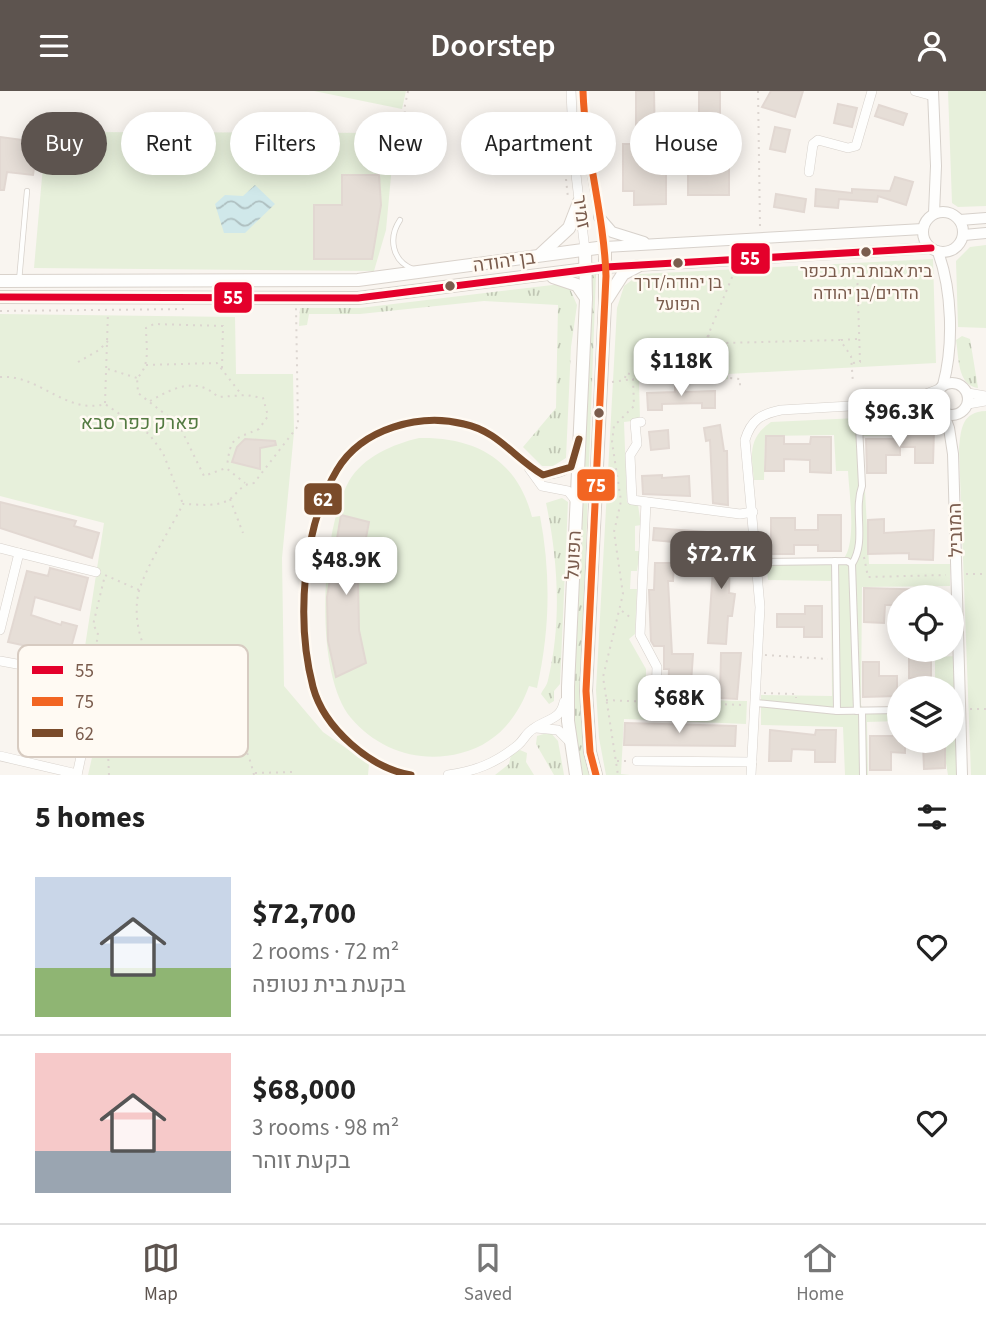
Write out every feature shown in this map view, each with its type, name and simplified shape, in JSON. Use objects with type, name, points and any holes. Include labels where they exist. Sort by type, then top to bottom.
[{"type":"main road","points":[[535,257],[551,247],[569,228],[579,202]]},
{"type":"main road","name":"בן יהודה","points":[[0,281],[359,280],[605,247]]},
{"type":"main road","name":"הפועל","points":[[596,775],[590,752],[586,691],[606,303],[605,247]]},
{"type":"main road","name":"הפועל","points":[[576,775],[570,742],[568,687],[586,299],[585,250]]},
{"type":"main road","points":[[606,303],[623,274],[638,265]]},
{"type":"main road","name":"בן יהודה","points":[[0,297],[358,298],[586,269]]},
{"type":"main road","points":[[539,275],[569,280],[577,285],[586,299]]},
{"type":"street","name":"זמיר","points":[[571,91],[567,117],[585,250]]},
{"type":"street","name":"זמיר","points":[[583,91],[589,159],[605,247]]},
{"type":"street","points":[[809,172],[813,144],[818,140],[848,148],[856,146],[872,91]]},
{"type":"street","points":[[915,91],[933,94],[939,212],[923,229],[924,239],[934,250],[951,251],[964,235],[960,220]]},
{"type":"street","points":[[939,212],[960,220],[986,218]]},
{"type":"street","points":[[599,217],[612,232],[660,245]]},
{"type":"street","name":"בן יהודה","points":[[605,247],[923,229]]},
{"type":"street","points":[[964,235],[986,233]]},
{"type":"street","name":"בן יהודה","points":[[586,269],[934,250]]},
{"type":"street","name":"המוביל","points":[[934,250],[946,281]]},
{"type":"street","name":"המוביל","points":[[941,387],[949,354],[946,281],[951,251]]},
{"type":"street","name":"המוביל","points":[[949,354],[964,399],[953,454]]},
{"type":"street","points":[[907,402],[950,382],[964,399],[986,401]]},
{"type":"street","points":[[940,410],[935,397],[941,387]]},
{"type":"street","points":[[964,399],[986,396]]},
{"type":"street","points":[[751,775],[760,607],[745,440],[754,421],[763,414],[781,410],[907,402],[954,415],[964,399]]},
{"type":"street","points":[[858,406],[862,486],[858,496],[859,553],[852,564],[863,775]]},
{"type":"street","name":"המוביל","points":[[940,410],[949,428],[953,454],[958,575],[956,676]]},
{"type":"street","points":[[411,775],[382,766],[360,750],[330,722],[313,689],[305,633],[304,575],[329,489],[338,468],[360,446],[384,431],[408,422],[452,421],[477,427],[504,442],[529,466],[544,475],[564,471],[575,460],[579,439]]},
{"type":"street","points":[[641,422],[635,423],[637,444],[630,455],[632,501],[740,514],[753,512]]},
{"type":"street","points":[[529,466],[541,486],[568,491],[575,498],[577,505]]},
{"type":"street","points":[[646,502],[640,635],[657,667],[656,696]]},
{"type":"street","points":[[0,548],[96,572]]},
{"type":"street","points":[[0,630],[19,553]]},
{"type":"street","points":[[758,562],[852,564]]},
{"type":"street","points":[[835,562],[837,711]]},
{"type":"street","points":[[0,661],[18,664]]},
{"type":"street","points":[[448,775],[480,769],[497,761],[531,730],[562,712],[568,687]]},
{"type":"street","points":[[756,703],[837,711],[887,711]]},
{"type":"street","points":[[531,730],[551,728],[565,734],[570,742]]},
{"type":"street","name":"המוביל","points":[[960,753],[962,775]]},
{"type":"street","points":[[0,756],[77,774]]},
{"type":"street","points":[[637,761],[752,762]]},
{"type":"lane","points":[[19,281],[27,191]]},
{"type":"lane","points":[[400,220],[393,236],[399,260],[411,268],[434,272]]},
{"type":"path","points":[[405,112],[408,91]]},
{"type":"path","points":[[758,91],[760,239]]},
{"type":"path","points":[[702,350],[737,267]]},
{"type":"path","points":[[851,363],[860,362],[857,269]]},
{"type":"path","points":[[183,504],[214,505],[230,498],[246,484],[254,483],[266,471],[298,426],[296,306]]},
{"type":"path","points":[[0,311],[108,312],[189,309]]},
{"type":"path","points":[[105,404],[108,312]]},
{"type":"path","points":[[222,368],[223,326],[154,324],[146,328],[146,365],[137,378],[138,393],[179,425],[204,476],[226,467]]},
{"type":"path","points":[[708,335],[711,339],[723,343],[859,339]]},
{"type":"path","points":[[78,362],[99,350],[108,340]]},
{"type":"path","points":[[840,340],[847,347],[853,383]]},
{"type":"path","points":[[685,378],[694,347]]},
{"type":"path","points":[[625,379],[626,373],[638,376],[648,360],[644,350],[694,347],[706,351]]},
{"type":"path","points":[[673,348],[685,357],[689,366],[702,378],[740,379],[740,388]]},
{"type":"path","points":[[146,365],[217,363],[242,395]]},
{"type":"path","points":[[107,369],[137,378]]},
{"type":"path","points":[[0,377],[23,379],[78,406],[91,408],[105,404]]},
{"type":"path","points":[[611,383],[614,379],[633,379],[634,406],[620,417],[614,426],[612,442],[621,501],[614,532],[622,579],[621,610],[606,661],[606,700],[618,775]]},
{"type":"path","points":[[149,401],[183,384],[210,390],[218,397],[242,395],[262,398],[268,416],[259,429],[236,436],[230,444],[226,467]]},
{"type":"path","points":[[105,404],[149,434],[163,453],[183,504],[139,591],[136,621],[144,645]]},
{"type":"path","points":[[226,467],[246,484]]},
{"type":"path","points":[[230,498],[243,533]]},
{"type":"path","points":[[859,553],[866,559],[868,577],[986,574]]},
{"type":"path","points":[[96,645],[98,632],[93,625],[106,576],[139,591]]},
{"type":"path","points":[[621,610],[640,625]]},
{"type":"path","points":[[764,655],[836,659]]},
{"type":"path","points":[[763,693],[796,694]]},
{"type":"path","points":[[606,700],[756,703]]},
{"type":"path","points":[[964,709],[986,709]]},
{"type":"path","points":[[248,753],[253,774],[293,772],[293,775]]},
{"type":"path","points":[[108,757],[109,775]]},
{"type":"path","points":[[616,761],[637,761]]},
{"type":"green space","points":[[314,91],[406,91],[402,109]]},
{"type":"green space","points":[[948,91],[986,91],[986,206],[958,207],[952,203]]},
{"type":"green space","points":[[107,132],[121,132],[121,175],[216,175],[216,132],[230,133],[230,175],[340,175],[340,133],[354,133],[354,175],[391,175],[386,230],[374,271],[34,268],[42,175],[107,175]]},
{"type":"green space","points":[[986,245],[986,328],[958,327],[956,261],[970,247]]},
{"type":"green space","points":[[933,259],[936,363],[728,374],[728,379],[639,382],[640,420],[624,422],[627,503],[638,505],[641,525],[635,526],[635,551],[640,551],[637,571],[631,571],[630,589],[637,589],[635,634],[629,639],[646,669],[646,689],[652,690],[652,699],[747,701],[746,724],[624,719],[621,774],[630,775],[606,775],[599,738],[596,690],[617,308],[624,286],[640,274]]},
{"type":"green space","points":[[591,274],[596,274],[581,685],[582,723],[591,775],[583,775],[574,721],[574,678]]},
{"type":"green space","points":[[561,284],[570,289],[577,305],[571,347],[566,458],[553,466],[542,466],[523,447],[556,408],[558,305],[484,301],[360,314],[309,314],[307,325],[299,326],[300,308],[360,308]]},
{"type":"green space","name":"פארק כפר סבא","points":[[0,314],[235,317],[236,374],[293,374],[294,432],[282,558],[284,686],[323,732],[369,764],[368,775],[88,775],[92,757],[248,757],[248,645],[85,645],[104,523],[0,496]]},
{"type":"green space","points":[[962,336],[970,339],[978,388],[966,382],[960,369],[956,340]]},
{"type":"green space","points":[[986,411],[986,775],[971,775],[959,449],[962,428],[967,418]]},
{"type":"green space","points":[[923,415],[933,419],[936,429],[901,429],[901,435],[862,436],[869,564],[950,564],[950,585],[862,587],[861,705],[863,708],[887,708],[887,721],[867,722],[868,775],[845,775],[843,727],[761,725],[761,695],[832,696],[831,581],[768,580],[766,564],[841,561],[846,555],[851,533],[848,471],[836,471],[834,435],[765,436],[764,480],[754,480],[752,463],[755,441],[758,434],[771,422]]},
{"type":"green space","points":[[419,438],[458,442],[475,447],[491,455],[516,480],[532,517],[540,516],[548,602],[537,688],[529,686],[518,709],[495,737],[461,753],[430,757],[401,752],[387,746],[374,739],[351,718],[339,697],[326,636],[327,566],[332,532],[339,503],[349,481],[370,458]]},
{"type":"green space","points":[[562,498],[568,502],[560,684],[554,691],[554,701],[549,704],[541,694],[547,682],[552,658],[557,591],[546,503]]},
{"type":"green space","points":[[935,662],[956,662],[957,676],[935,676]]},
{"type":"green space","points":[[550,732],[558,741],[564,775],[554,775],[536,744],[537,736]]},
{"type":"green space","points":[[520,750],[527,753],[526,762],[534,775],[495,775],[509,764],[511,755]]},
{"type":"green space","points":[[944,753],[958,753],[959,775],[948,775]]},
{"type":"water","points":[[255,185],[275,204],[245,233],[224,233],[215,204],[225,195],[243,196]]},
{"type":"building","points":[[636,91],[654,91],[654,112],[636,112]]},
{"type":"building","points":[[699,91],[720,91],[720,112],[699,112]]},
{"type":"building","points":[[771,91],[803,91],[795,117],[762,107]]},
{"type":"building","points":[[838,104],[857,108],[852,127],[834,123]]},
{"type":"building","points":[[879,105],[907,114],[903,125],[875,116]]},
{"type":"building","points":[[775,127],[790,130],[785,152],[770,149]]},
{"type":"building","points":[[0,137],[21,140],[21,174],[7,172],[4,190],[0,190]]},
{"type":"building","points":[[623,144],[630,144],[630,175],[666,175],[666,204],[634,205],[634,191],[623,191]]},
{"type":"building","points":[[342,175],[379,175],[381,205],[372,259],[314,259],[314,205],[342,205]]},
{"type":"building","points":[[688,175],[729,175],[729,195],[688,195]]},
{"type":"building","points":[[895,177],[913,182],[906,205],[878,196],[877,202],[839,199],[838,208],[815,206],[816,189],[852,193],[852,189],[890,191]]},
{"type":"building","points":[[776,194],[806,199],[804,212],[774,207]]},
{"type":"building","points":[[675,380],[685,380],[685,392],[715,391],[715,408],[702,408],[702,403],[662,404],[662,410],[648,410],[647,393],[675,392]]},
{"type":"building","points":[[720,425],[724,451],[727,451],[728,505],[713,503],[710,440],[706,441],[704,428]]},
{"type":"building","points":[[668,430],[669,448],[651,450],[649,432]]},
{"type":"building","points":[[904,430],[934,431],[933,463],[915,463],[915,447],[900,447],[900,455],[886,455],[886,473],[867,473],[866,439],[903,439]]},
{"type":"building","points":[[766,436],[784,436],[784,444],[810,444],[811,437],[831,437],[831,473],[810,472],[810,460],[784,459],[784,471],[765,471]]},
{"type":"building","points":[[245,439],[275,441],[276,445],[260,448],[260,469],[232,462],[237,447]]},
{"type":"building","points":[[662,475],[662,478],[689,476],[690,496],[643,494],[642,476]]},
{"type":"building","points":[[0,502],[76,521],[74,526],[99,533],[92,558],[0,528]]},
{"type":"building","points":[[341,515],[369,522],[358,580],[359,630],[366,663],[336,677],[328,641],[327,597]]},
{"type":"building","points":[[818,515],[841,515],[841,551],[818,551],[818,545],[794,545],[794,554],[771,554],[771,518],[795,518],[795,530],[818,530]]},
{"type":"building","points":[[884,519],[884,533],[934,530],[933,560],[909,559],[909,553],[868,554],[868,520]]},
{"type":"building","points":[[654,528],[706,532],[706,545],[653,540]]},
{"type":"building","points":[[715,539],[737,539],[737,554],[730,554],[729,593],[735,594],[732,616],[728,616],[726,644],[708,643]]},
{"type":"building","points":[[655,563],[674,563],[673,581],[668,581],[672,654],[693,654],[690,698],[668,697],[669,669],[664,669],[664,646],[654,646],[651,641],[649,590],[654,590]]},
{"type":"building","points":[[50,568],[88,578],[80,610],[35,597],[31,615],[61,625],[62,622],[77,626],[72,645],[22,645],[8,642],[27,571],[48,576]]},
{"type":"building","points":[[864,588],[887,589],[884,623],[864,622]]},
{"type":"building","points":[[805,606],[822,606],[822,637],[804,637],[804,627],[777,627],[777,614],[805,614]]},
{"type":"building","points":[[721,653],[741,653],[737,699],[720,698]]},
{"type":"building","points":[[863,662],[879,662],[879,676],[887,676],[887,696],[863,697]]},
{"type":"building","points":[[909,662],[931,662],[931,676],[909,676]]},
{"type":"building","points":[[625,723],[736,726],[735,746],[624,745]]},
{"type":"building","points":[[770,730],[815,735],[816,730],[836,730],[835,762],[815,762],[815,750],[792,749],[791,761],[769,761]]},
{"type":"building","points":[[870,736],[887,736],[891,770],[870,770]]},
{"type":"building","points":[[923,753],[945,753],[945,768],[924,769]]},
{"type":"transit line","name":"75","points":[[583,91],[606,276],[586,691],[590,752],[596,775]]},
{"type":"transit line","name":"55","points":[[0,297],[358,298],[606,267],[931,248]]},
{"type":"transit line","name":"62","points":[[411,775],[380,764],[351,744],[327,717],[313,687],[305,634],[304,605],[310,547],[325,494],[337,470],[361,444],[393,427],[411,423],[447,421],[476,428],[497,439],[543,475],[571,467],[579,439]]},
{"type":"place","name":"בית אבות בית בכפר הדרים/בן יהודה","points":[[866,252]]},
{"type":"place","name":"בן יהודה/דרך הפועל","points":[[678,263]]}]
